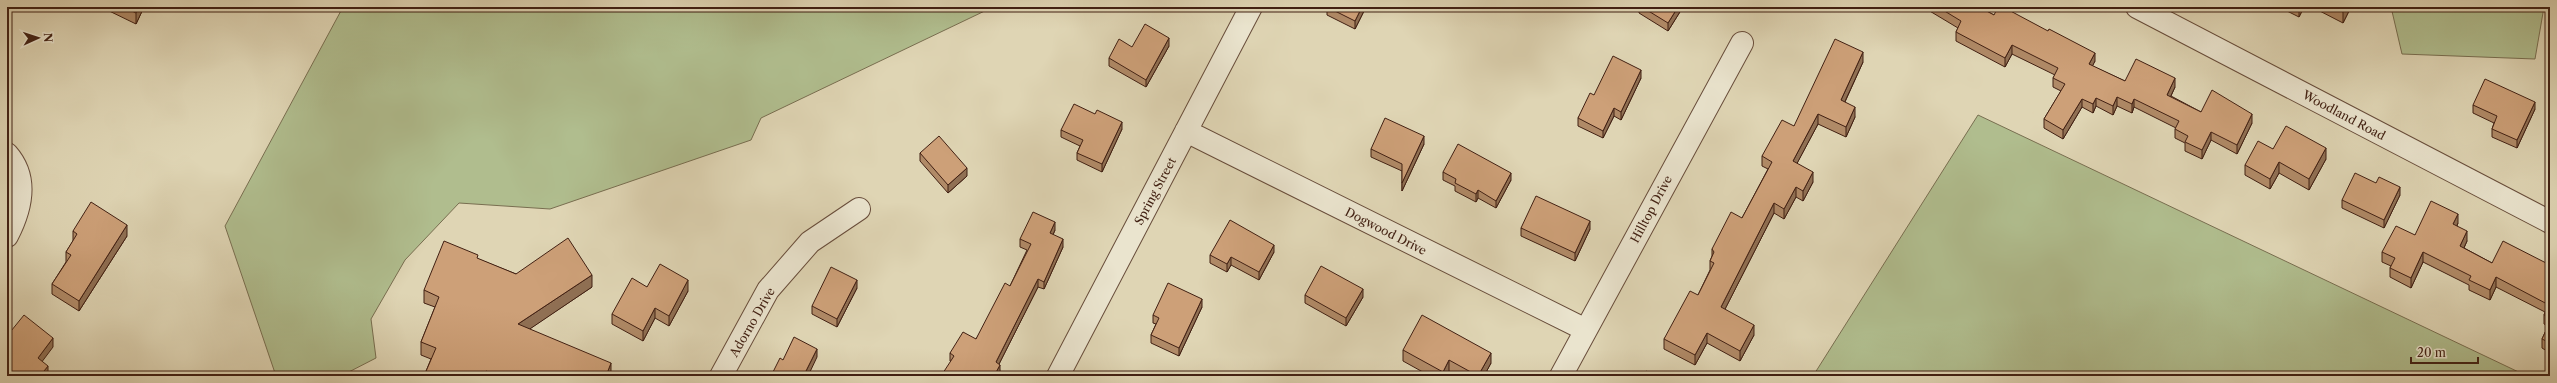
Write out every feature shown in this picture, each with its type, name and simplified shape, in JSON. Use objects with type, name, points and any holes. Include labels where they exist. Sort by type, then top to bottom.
[{"type":"street","name":"Spring Street","points":[[1058,376],[1251,7]]},
{"type":"street","name":"Woodland Road","points":[[2137,7],[2550,222]]},
{"type":"street","name":"Hilltop Drive","points":[[1561,376],[1742,43]]},
{"type":"street","name":"Dogwood Drive","points":[[1186,131],[1586,330]]},
{"type":"street","points":[[7,154],[18,174],[21,193],[16,215],[7,236]]},
{"type":"street","name":"Adorno Drive","points":[[721,376],[768,290],[810,242],[859,209]]},
{"type":"green space","points":[[343,7],[993,7],[761,118],[751,140],[550,209],[459,203],[405,260],[371,319],[376,358],[341,376],[276,376],[225,226]]},
{"type":"green space","points":[[2391,7],[2544,7],[2535,59],[2402,54]]},
{"type":"green space","points":[[1978,115],[2527,376],[1813,376]]},
{"type":"building","points":[[124,7],[139,7],[136,13]]},
{"type":"building","points":[[1327,7],[1362,7],[1355,21]]},
{"type":"building","points":[[1642,7],[1678,7],[1668,23]]},
{"type":"building","points":[[1938,7],[1979,7],[1994,15],[1998,7],[2003,7],[2048,31],[2049,29],[2095,53],[2089,64],[2125,81],[2136,59],[2175,78],[2167,95],[2201,112],[2212,90],[2252,114],[2237,145],[2211,132],[2202,150],[2185,142],[2188,136],[2175,129],[2179,121],[2134,99],[2132,104],[2117,97],[2113,106],[2096,98],[2093,104],[2082,99],[2063,130],[2044,119],[2065,84],[2053,78],[2058,68],[2012,45],[2005,58],[1956,32],[1961,21]]},
{"type":"building","points":[[2333,7],[2346,7],[2343,12]]},
{"type":"building","points":[[1145,24],[1169,38],[1146,80],[1109,58],[1119,39],[1132,47]]},
{"type":"building","points":[[1835,39],[1863,52],[1841,100],[1855,107],[1846,127],[1818,114],[1793,161],[1813,172],[1803,191],[1796,187],[1784,209],[1774,203],[1721,307],[1754,325],[1740,351],[1707,333],[1695,355],[1664,339],[1690,291],[1698,295],[1714,263],[1710,261],[1714,252],[1712,249],[1731,212],[1742,218],[1772,162],[1762,156],[1782,120],[1794,126]]},
{"type":"building","points":[[1613,56],[1641,70],[1621,112],[1614,108],[1603,131],[1578,118],[1590,93],[1594,95]]},
{"type":"building","points":[[2485,79],[2535,102],[2517,140],[2492,129],[2497,116],[2473,105]]},
{"type":"building","points":[[1074,104],[1095,114],[1097,110],[1122,122],[1102,164],[1077,153],[1083,140],[1061,130]]},
{"type":"building","points":[[1385,118],[1424,136],[1402,183],[1402,164],[1371,149]]},
{"type":"building","points":[[2286,126],[2326,148],[2309,179],[2279,162],[2270,179],[2245,165],[2258,141],[2273,149]]},
{"type":"building","points":[[939,136],[967,168],[948,185],[920,153]]},
{"type":"building","points":[[1458,144],[1511,173],[1496,201],[1478,190],[1476,194],[1455,183],[1456,179],[1443,172]]},
{"type":"building","points":[[2355,173],[2376,183],[2379,177],[2400,187],[2384,220],[2342,200]]},
{"type":"building","points":[[1536,196],[1590,221],[1575,253],[1521,228]]},
{"type":"building","points":[[2431,201],[2458,214],[2453,224],[2467,231],[2460,246],[2492,263],[2503,241],[2550,265],[2550,318],[2544,315],[2549,305],[2496,277],[2490,290],[2469,280],[2471,276],[2423,252],[2411,278],[2390,268],[2395,258],[2382,252],[2396,226],[2415,235]]},
{"type":"building","points":[[91,202],[127,225],[79,301],[52,284],[71,255],[66,252],[77,234],[73,231]]},
{"type":"building","points":[[1033,212],[1055,222],[1050,233],[1063,239],[1044,282],[1038,279],[996,362],[1000,365],[994,376],[941,376],[954,356],[950,353],[963,332],[976,339],[1005,283],[1010,286],[1031,244],[1020,239]]},
{"type":"building","points":[[1230,220],[1274,245],[1259,272],[1231,257],[1227,264],[1210,255]]},
{"type":"building","points":[[568,238],[592,275],[518,324],[611,363],[606,376],[499,376],[486,371],[484,376],[424,376],[436,348],[421,342],[439,297],[424,290],[444,241],[478,255],[477,258],[516,274]]},
{"type":"building","points":[[660,264],[688,280],[669,316],[655,308],[643,331],[612,314],[632,278],[647,287]]},
{"type":"building","points":[[1321,266],[1363,289],[1346,318],[1305,295]]},
{"type":"building","points":[[831,267],[857,280],[837,319],[812,306]]},
{"type":"building","points":[[1168,283],[1202,299],[1179,348],[1151,335],[1159,318],[1153,315]]},
{"type":"building","points":[[24,315],[53,338],[38,358],[48,366],[40,376],[18,376],[15,374],[13,376],[7,376],[7,336]]},
{"type":"building","points":[[1422,315],[1491,353],[1478,376],[1449,360],[1443,372],[1403,350]]},
{"type":"building","points":[[2550,322],[2550,343],[2542,339]]},
{"type":"building","points":[[794,337],[817,349],[805,373],[812,376],[771,376],[780,358],[783,360]]},
{"type":"building","points":[[1646,371],[1655,376],[1643,376]]}]
